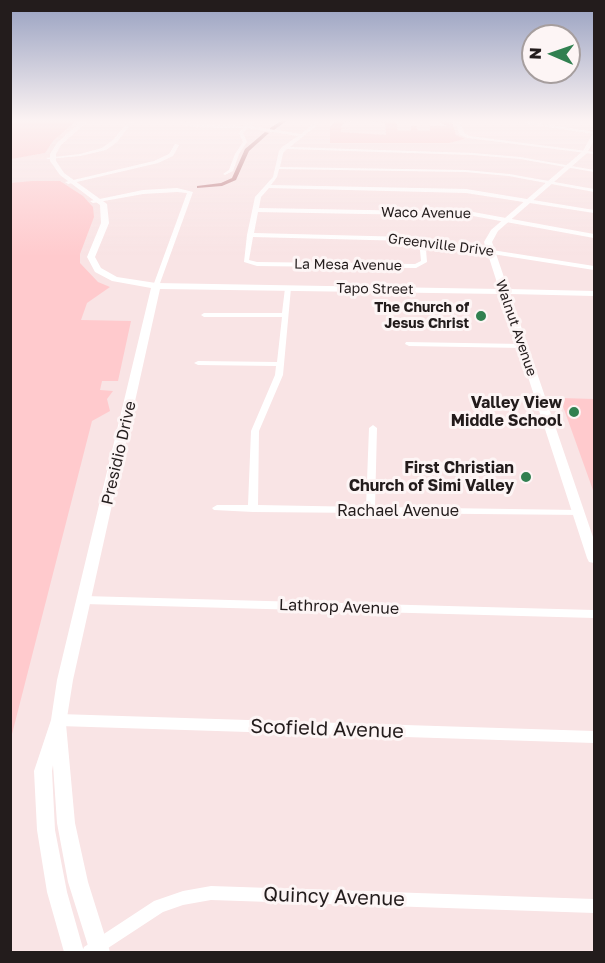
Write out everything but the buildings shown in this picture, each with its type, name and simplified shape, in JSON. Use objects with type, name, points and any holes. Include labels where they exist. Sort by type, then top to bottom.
[{"type":"street","points":[[51,166],[51,170],[96,200]]},
{"type":"street","points":[[70,182],[139,166]]},
{"type":"street","points":[[225,174],[231,171],[233,166]]},
{"type":"street","points":[[560,166],[594,171]]},
{"type":"street","points":[[490,251],[491,235],[568,167]]},
{"type":"street","points":[[250,235],[258,197],[274,177],[277,168],[465,171],[594,191]]},
{"type":"street","points":[[267,186],[466,191],[594,212]]},
{"type":"street","name":"Presidio Drive","points":[[74,952],[57,892],[46,830],[43,771],[59,720],[156,286],[191,193],[187,191],[143,192],[96,200]]},
{"type":"street","name":"Tapo Street","points":[[96,200],[99,218],[85,254],[88,267],[100,278],[116,284],[142,288],[156,286],[594,293]]},
{"type":"street","name":"Waco Avenue","points":[[255,210],[463,213],[594,236]]},
{"type":"street","name":"Greenville Drive","points":[[250,235],[395,237],[594,268]]},
{"type":"street","name":"La Mesa Avenue","points":[[250,235],[245,259],[250,263],[416,266],[424,262],[423,250],[427,241]]},
{"type":"street","name":"Walnut Avenue","points":[[490,251],[594,558]]},
{"type":"street","points":[[253,509],[255,431],[263,408],[277,382],[288,288]]},
{"type":"street","points":[[204,315],[285,315]]},
{"type":"street","points":[[409,344],[522,346]]},
{"type":"street","points":[[198,363],[280,363]]},
{"type":"street","points":[[370,512],[373,428]]},
{"type":"street","name":"Rachael Avenue","points":[[217,508],[370,512],[445,510],[579,513]]},
{"type":"street","name":"Lathrop Avenue","points":[[84,600],[594,614]]},
{"type":"street","name":"Presidio Drive","points":[[59,720],[66,823],[96,951]]},
{"type":"street","name":"Scofield Avenue","points":[[59,720],[594,737]]},
{"type":"street","name":"Quincy Avenue","points":[[96,951],[159,906],[183,897],[211,893],[594,906]]},
{"type":"shaded area","points":[[60,181],[83,196],[93,207],[94,217],[80,254],[80,263],[98,282],[110,287],[87,303],[81,320],[131,321],[118,381],[102,381],[100,390],[113,391],[107,399],[110,411],[92,421],[11,738],[10,183]]},
{"type":"shaded area","points":[[560,398],[594,399],[594,493]]},
{"type":"waterway","points":[[199,187],[222,184],[234,179],[240,166]]},
{"type":"place","name":"The Church of Jesus Christ","points":[[481,316]]},
{"type":"place","name":"Valley View Middle School","points":[[574,412]]},
{"type":"place","name":"First Christian Church of Simi Valley","points":[[526,477]]}]
